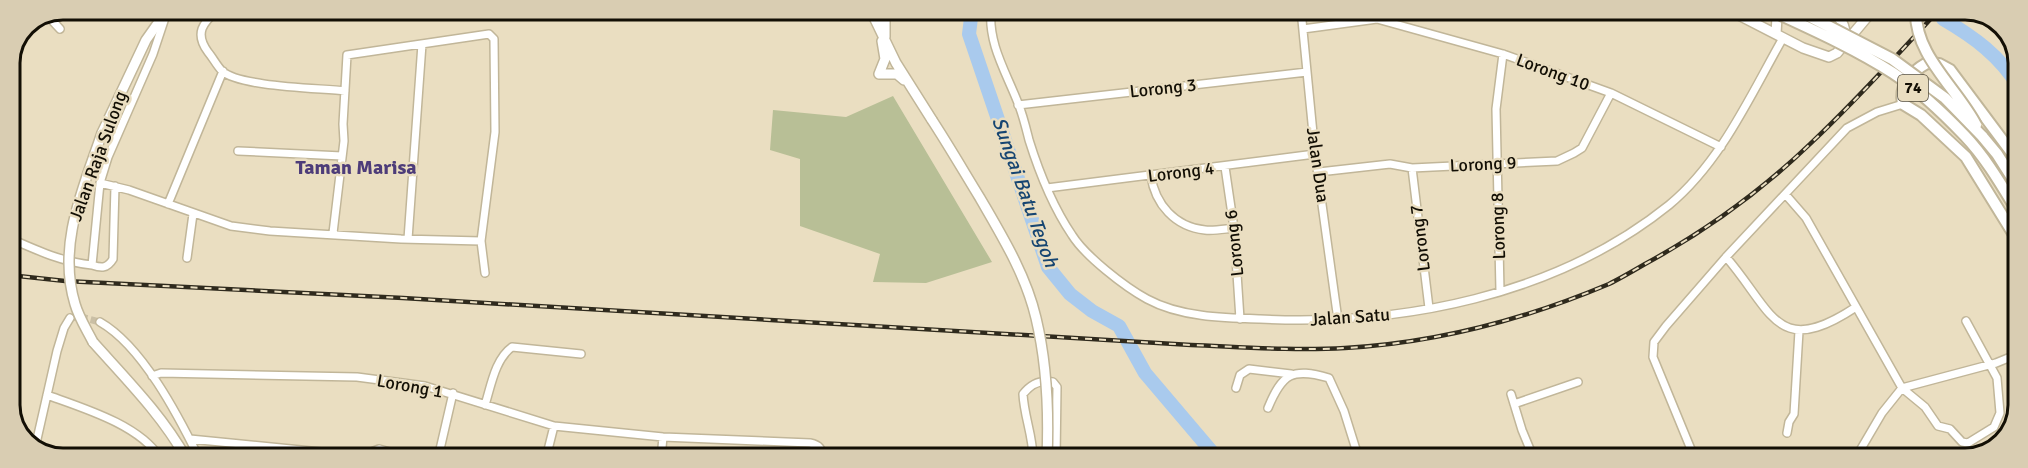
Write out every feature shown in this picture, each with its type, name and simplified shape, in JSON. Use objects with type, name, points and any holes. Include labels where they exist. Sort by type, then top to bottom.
[{"type":"main road","name":"74","points":[[1790,20],[1892,72],[1913,88],[1967,138],[2008,196]]},
{"type":"main road","name":"74","points":[[1817,20],[1892,58],[1945,98],[1982,136],[2008,171]]},
{"type":"main road","points":[[1917,20],[1918,29],[1928,54],[1971,115],[1982,136]]},
{"type":"main road","points":[[2008,148],[1950,70],[1944,66],[1927,63],[1908,78],[1903,89],[1903,104],[1921,115],[1966,157],[2008,225]]},
{"type":"street","name":"Jalan Raja Sulong","points":[[161,20],[146,40],[102,134],[76,209],[68,249],[69,274],[75,305],[93,342],[156,414],[180,448]]},
{"type":"street","points":[[92,265],[100,183],[108,157],[153,54],[164,20]]},
{"type":"street","points":[[208,20],[203,25],[203,45],[223,71],[253,82],[345,91]]},
{"type":"street","points":[[875,20],[896,63],[1017,265],[1036,316],[1042,348],[1048,397],[1047,448]]},
{"type":"street","points":[[885,20],[885,40]]},
{"type":"street","name":"Jalan Satu","points":[[991,20],[992,40],[1047,188],[1072,236],[1088,253],[1130,288],[1149,300],[1182,311],[1240,319],[1338,320],[1386,316],[1462,302],[1500,291],[1545,277],[1590,255],[1633,230],[1670,204],[1699,175],[1721,147],[1780,36]]},
{"type":"street","name":"Jalan Dua","points":[[1302,20],[1315,154],[1338,320]]},
{"type":"street","name":"Lorong 10","points":[[1303,29],[1370,20]]},
{"type":"street","name":"Lorong 10","points":[[1381,20],[1503,54],[1611,93],[1721,147]]},
{"type":"street","points":[[1749,20],[1816,54],[1828,57],[1837,53],[1865,20]]},
{"type":"street","points":[[1777,20],[1780,36]]},
{"type":"street","points":[[1842,20],[1845,27],[1846,42]]},
{"type":"street","points":[[52,21],[60,29]]},
{"type":"street","points":[[878,27],[885,59],[879,74],[897,74],[910,84]]},
{"type":"street","points":[[333,233],[342,156],[347,55],[489,34],[494,39],[495,132],[481,241],[485,273]]},
{"type":"street","points":[[408,239],[422,44]]},
{"type":"street","name":"Lorong 8","points":[[1500,291],[1496,109],[1503,54]]},
{"type":"street","points":[[168,204],[223,71]]},
{"type":"street","name":"Lorong 3","points":[[1018,105],[1307,72]]},
{"type":"street","name":"Lorong 9","points":[[1319,172],[1390,164],[1412,168],[1557,161],[1582,148],[1611,93]]},
{"type":"street","points":[[1690,448],[1653,357],[1654,342],[1726,257],[1847,128],[1877,112],[1903,104]]},
{"type":"street","points":[[238,151],[342,156]]},
{"type":"street","name":"Lorong 4","points":[[1047,188],[1315,154]]},
{"type":"street","name":"Lorong 6","points":[[1225,167],[1234,228],[1240,319]]},
{"type":"street","name":"Lorong 7","points":[[1412,168],[1429,308]]},
{"type":"street","points":[[1151,176],[1153,190],[1160,204],[1179,221],[1207,230],[1234,228]]},
{"type":"street","points":[[100,183],[115,186],[231,226],[270,231],[481,241]]},
{"type":"street","points":[[20,242],[57,258],[77,263],[100,268],[110,265],[113,259],[115,186]]},
{"type":"street","points":[[1786,195],[1806,218],[1902,388],[1925,407],[1936,424],[1950,429],[1962,441],[1968,443],[1994,427],[2000,418],[1997,378],[1966,321]]},
{"type":"street","points":[[187,258],[193,214]]},
{"type":"street","points":[[1726,257],[1772,319],[1799,331],[1843,316],[1856,307]]},
{"type":"street","points":[[37,440],[64,328],[70,318]]},
{"type":"street","points":[[100,322],[121,338],[153,376],[194,448]]},
{"type":"street","points":[[1786,433],[1794,414],[1799,331]]},
{"type":"street","points":[[485,405],[499,362],[503,354],[512,347],[581,354]]},
{"type":"street","points":[[1861,448],[1882,413],[1902,388],[1991,365],[2008,358]]},
{"type":"street","points":[[1236,388],[1240,375],[1249,369],[1329,378],[1344,411],[1356,448]]},
{"type":"street","name":"Lorong 1","points":[[153,376],[161,373],[357,376],[425,386],[453,393],[554,426],[663,437],[810,443],[817,444],[820,448]]},
{"type":"street","points":[[1268,408],[1276,388],[1285,378],[1293,374]]},
{"type":"street","points":[[1033,448],[1023,408],[1023,394],[1030,385],[1048,381],[1053,382],[1057,387],[1056,448]]},
{"type":"street","points":[[1514,404],[1578,382]]},
{"type":"street","points":[[440,448],[453,393]]},
{"type":"street","points":[[1511,394],[1530,448]]},
{"type":"street","points":[[47,395],[107,418],[141,438],[153,448]]},
{"type":"street","points":[[548,448],[554,426]]},
{"type":"street","points":[[662,448],[663,437]]},
{"type":"street","points":[[190,439],[281,448]]},
{"type":"green space","points":[[893,96],[992,262],[926,283],[873,282],[880,254],[800,226],[800,159],[770,150],[773,110],[846,117]]},
{"type":"waterway","name":"Sungai Batu Tegoh","points":[[971,20],[969,34],[1048,267],[1070,294],[1092,311],[1119,326],[1145,373],[1209,448]]},
{"type":"waterway","points":[[1945,20],[1985,48],[2008,72]]},
{"type":"tunnel","points":[[70,318],[81,317],[100,322]]},
{"type":"railway","points":[[20,276],[65,281],[403,298],[1191,345],[1326,349],[1413,341],[1480,327],[1578,297],[1614,282],[1667,252],[1731,210],[1791,161],[1860,95],[1930,20]]},
{"type":"district","name":"Taman Marisa","points":[[356,167]]}]
